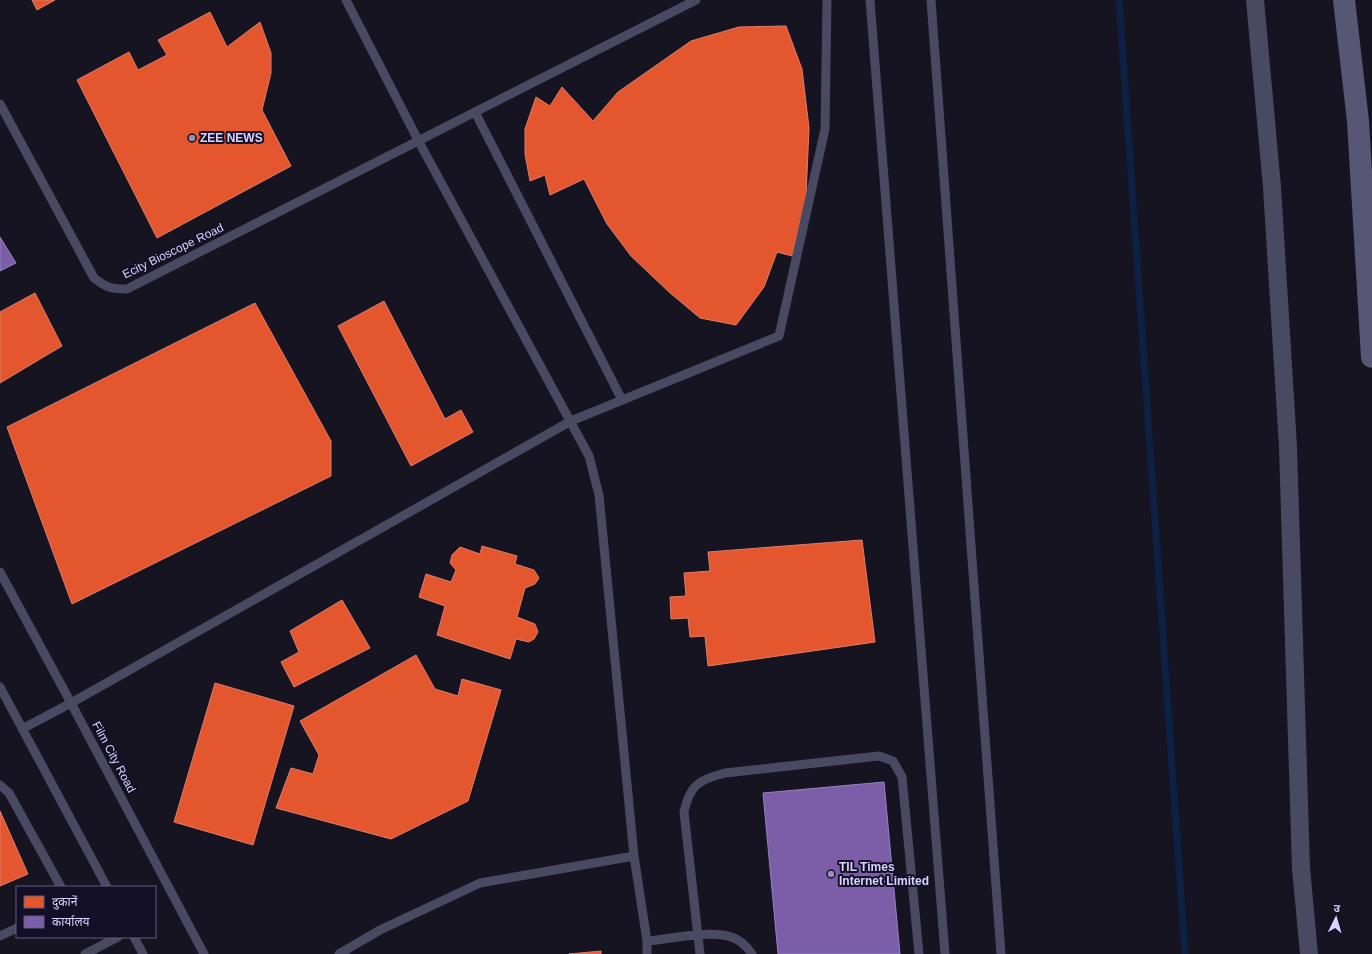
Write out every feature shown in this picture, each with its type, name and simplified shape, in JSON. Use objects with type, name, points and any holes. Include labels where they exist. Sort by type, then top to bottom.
[{"type":"street","points":[[1255,0],[1272,188],[1288,447],[1302,868],[1309,954]]},
{"type":"street","points":[[1344,0],[1358,121],[1372,357]]},
{"type":"lane","points":[[346,0],[418,140],[589,456],[599,495],[634,856],[648,954]]},
{"type":"lane","name":"Ecity Bioscope Road","points":[[0,104],[94,278],[104,286],[116,289],[127,288],[696,0]]},
{"type":"lane","points":[[22,729],[71,703],[571,421],[779,336],[825,129],[827,0]]},
{"type":"lane","points":[[870,0],[945,954]]},
{"type":"lane","points":[[931,0],[1001,954]]},
{"type":"lane","points":[[475,112],[622,400]]},
{"type":"lane","name":"Film City Road","points":[[0,572],[204,954]]},
{"type":"lane","points":[[0,687],[105,886]]},
{"type":"lane","points":[[700,954],[684,812],[690,792],[696,785],[724,773],[879,756],[893,761],[902,777],[920,954]]},
{"type":"lane","points":[[0,786],[9,793],[60,886]]},
{"type":"lane","points":[[339,954],[380,930],[480,883],[634,856]]},
{"type":"lane","points":[[0,936],[16,928]]},
{"type":"lane","points":[[647,941],[718,934],[733,937],[744,944],[752,954]]},
{"type":"lane","points":[[85,954],[116,938]]},
{"type":"lane","points":[[135,938],[143,954]]},
{"type":"building: दुकानें","points":[[32,0],[55,0],[37,10]]},
{"type":"building: दुकानें","name":"ZEE NEWS","points":[[210,12],[227,47],[260,22],[271,53],[271,73],[262,110],[291,166],[157,238],[77,80],[129,52],[138,70],[167,55],[158,40]]},
{"type":"building: दुकानें","points":[[786,26],[802,69],[809,128],[806,196],[792,256],[777,252],[764,287],[736,325],[700,318],[669,292],[631,256],[607,224],[584,179],[550,195],[545,175],[530,181],[525,154],[525,129],[536,97],[550,106],[562,87],[593,121],[618,92],[691,41],[739,27]]},
{"type":"building: दुकानें","points":[[35,293],[62,346],[0,383],[0,312]]},
{"type":"building: दुकानें","points":[[384,301],[445,419],[461,410],[473,432],[411,466],[338,326]]},
{"type":"building: दुकानें","points":[[255,303],[331,441],[331,476],[72,604],[7,427]]},
{"type":"building: दुकानें","points":[[862,540],[875,642],[708,666],[705,636],[690,637],[688,618],[671,619],[670,597],[686,596],[684,573],[710,571],[708,552]]},
{"type":"building: दुकानें","points":[[482,546],[517,556],[515,564],[534,570],[539,578],[535,584],[525,588],[517,617],[535,624],[538,632],[534,639],[529,642],[516,639],[510,659],[437,635],[445,606],[419,597],[426,574],[451,582],[456,570],[450,563],[452,555],[460,547],[480,554]]},
{"type":"building: दुकानें","points":[[342,600],[370,648],[294,687],[281,662],[299,652],[290,631]]},
{"type":"building: दुकानें","points":[[416,655],[435,689],[458,696],[462,679],[501,690],[468,801],[391,839],[276,808],[291,768],[313,774],[319,755],[300,721]]},
{"type":"building: दुकानें","points":[[215,683],[294,706],[253,845],[174,822]]},
{"type":"building: दुकानें","points":[[0,811],[28,874],[0,886]]},
{"type":"building: दुकानें","points":[[601,951],[601,954],[569,954]]},
{"type":"building: कार्यालय","points":[[0,237],[16,263],[0,271]]},
{"type":"building: कार्यालय","name":"TIL Times Internet Limited","points":[[884,782],[900,954],[778,954],[763,793]]},
{"type":"waterway","points":[[1119,0],[1185,954]]},
{"type":"place","name":"ZEE NEWS","points":[[192,138]]},
{"type":"place","name":"TIL Times Internet Limited","points":[[831,874]]}]
